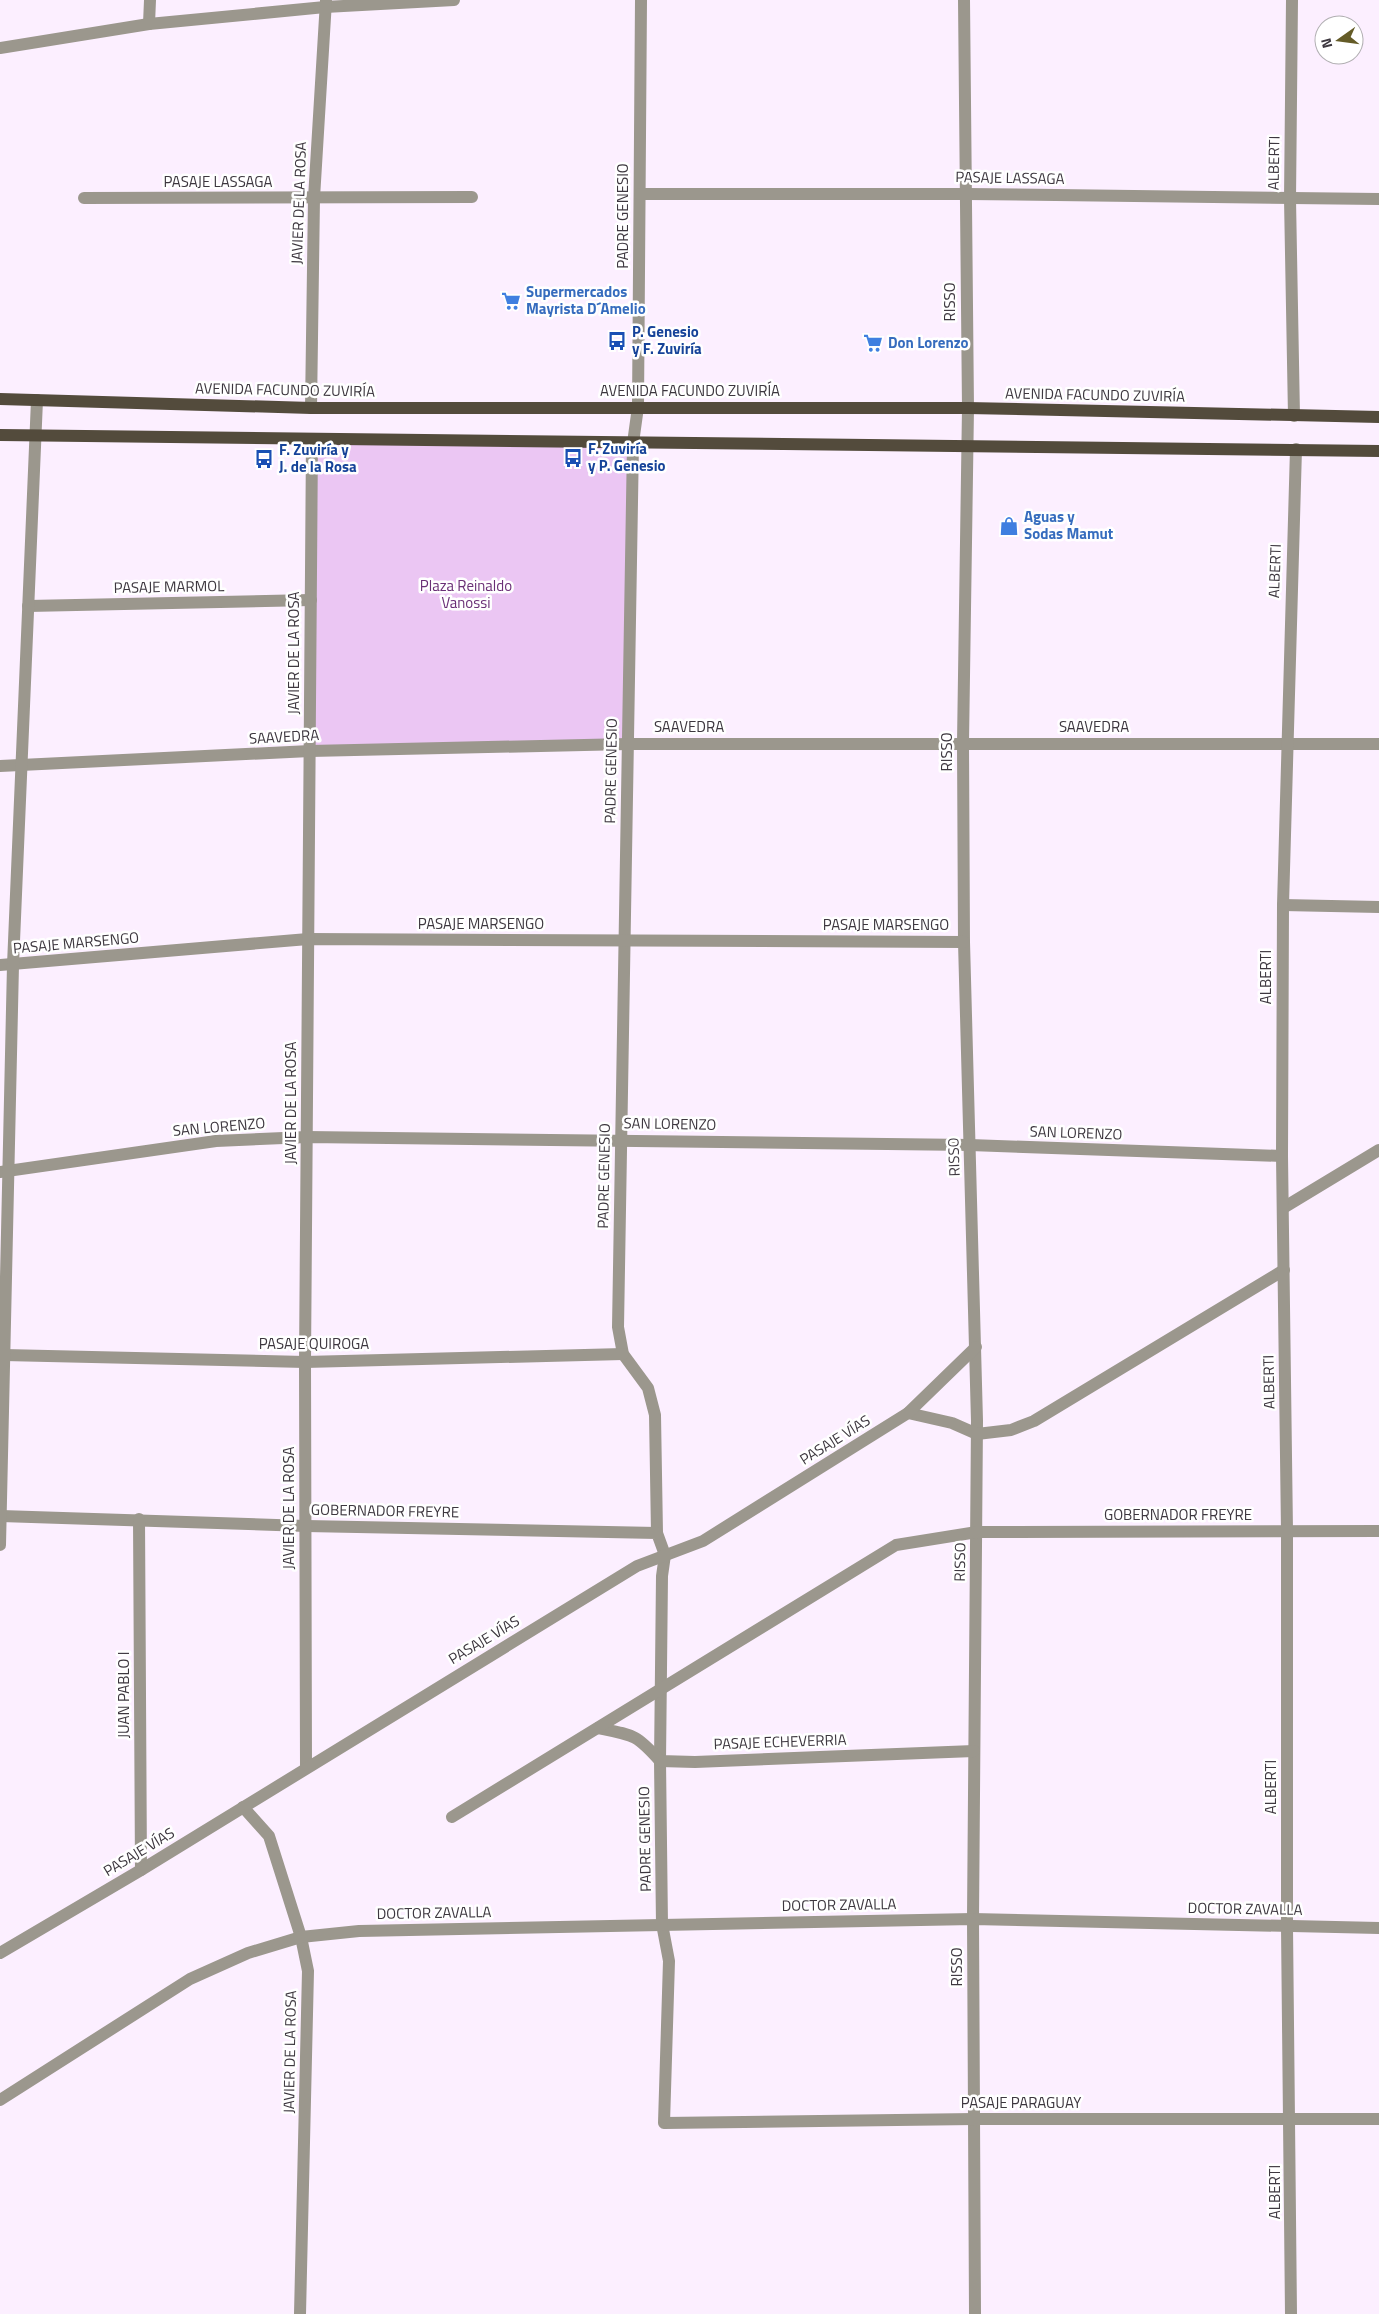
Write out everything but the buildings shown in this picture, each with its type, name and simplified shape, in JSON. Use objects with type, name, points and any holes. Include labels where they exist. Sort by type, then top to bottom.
[{"type":"main road","name":"AVENIDA FACUNDO ZUVIRÍA","points":[[0,399],[310,408],[968,408],[1379,417]]},
{"type":"main road","points":[[0,434],[633,443],[966,444],[1379,450]]},
{"type":"street","points":[[149,24],[150,0]]},
{"type":"street","points":[[0,48],[149,24],[326,4],[454,0]]},
{"type":"street","name":"PADRE GENESIO","points":[[641,0],[638,407],[633,443],[618,1326],[623,1354],[648,1388],[655,1415],[657,1533]]},
{"type":"street","name":"RISSO","points":[[964,0],[968,408],[963,743],[964,942],[977,1434],[973,1919],[975,2314]]},
{"type":"street","name":"ALBERTI","points":[[1292,0],[1290,199],[1294,416]]},
{"type":"street","name":"JAVIER DE LA ROSA","points":[[310,408],[314,198],[326,4]]},
{"type":"street","name":"PASAJE LASSAGA","points":[[640,194],[967,194],[1379,199]]},
{"type":"street","name":"PASAJE LASSAGA","points":[[84,198],[472,197]]},
{"type":"street","points":[[0,1545],[2,1369],[4,1355],[6,965],[22,766],[37,400]]},
{"type":"street","name":"JAVIER DE LA ROSA","points":[[306,1767],[305,1362],[312,439]]},
{"type":"street","name":"ALBERTI","points":[[1291,2314],[1287,1927],[1287,1531],[1282,1156],[1286,743],[1296,450]]},
{"type":"street","name":"PASAJE MARMOL","points":[[28,606],[311,600]]},
{"type":"street","name":"SAAVEDRA","points":[[0,766],[310,751],[628,744],[1379,744]]},
{"type":"street","points":[[1283,905],[1379,907]]},
{"type":"street","name":"PASAJE MARSENGO","points":[[6,965],[308,939],[964,942]]},
{"type":"street","name":"SAN LORENZO","points":[[5,1172],[216,1141],[307,1137],[970,1145],[1282,1156]]},
{"type":"street","points":[[1283,1208],[1379,1150]]},
{"type":"street","points":[[908,1413],[952,1423],[977,1434],[1011,1430],[1034,1421],[1284,1270]]},
{"type":"street","name":"PASAJE VÍAS","points":[[0,1953],[141,1870],[306,1767],[637,1566],[702,1541],[908,1413],[976,1346]]},
{"type":"street","name":"PASAJE QUIROGA","points":[[4,1355],[305,1362],[623,1354]]},
{"type":"street","name":"GOBERNADOR FREYRE","points":[[0,1516],[139,1519],[306,1526],[657,1533]]},
{"type":"street","name":"JUAN PABLO I","points":[[139,1519],[141,1870]]},
{"type":"street","name":"GOBERNADOR FREYRE","points":[[977,1532],[1379,1531]]},
{"type":"street","points":[[452,1817],[896,1545],[977,1532]]},
{"type":"street","points":[[657,1533],[665,1555]]},
{"type":"street","name":"PADRE GENESIO","points":[[664,2123],[669,1961],[662,1924],[660,1761],[662,1576],[665,1555]]},
{"type":"street","points":[[598,1728],[627,1734],[641,1740],[660,1761]]},
{"type":"street","name":"PASAJE ECHEVERRIA","points":[[660,1761],[695,1762],[974,1751]]},
{"type":"street","name":"JAVIER DE LA ROSA","points":[[243,1807],[269,1836],[300,1937],[308,1971],[300,2314]]},
{"type":"street","name":"DOCTOR ZAVALLA","points":[[300,1937],[359,1930],[973,1919],[1379,1928]]},
{"type":"street","points":[[0,2100],[190,1979],[248,1953],[300,1937]]},
{"type":"street","name":"PASAJE PARAGUAY","points":[[664,2123],[974,2119],[1379,2119]]},
{"type":"green space","name":"Plaza Reinaldo Vanossi","points":[[316,444],[630,445],[625,741],[313,747]]},
{"type":"place","name":"Supermercados Mayrista D´Amelio","points":[[511,301]]},
{"type":"place","name":"P. Genesio y F. Zuviría","points":[[617,341]]},
{"type":"place","name":"Don Lorenzo","points":[[873,343]]},
{"type":"place","name":"F. Zuviría y P. Genesio","points":[[573,458]]},
{"type":"place","name":"F. Zuviría y J. de la Rosa","points":[[264,459]]},
{"type":"place","name":"Aguas y Sodas Mamut","points":[[1009,526]]}]
